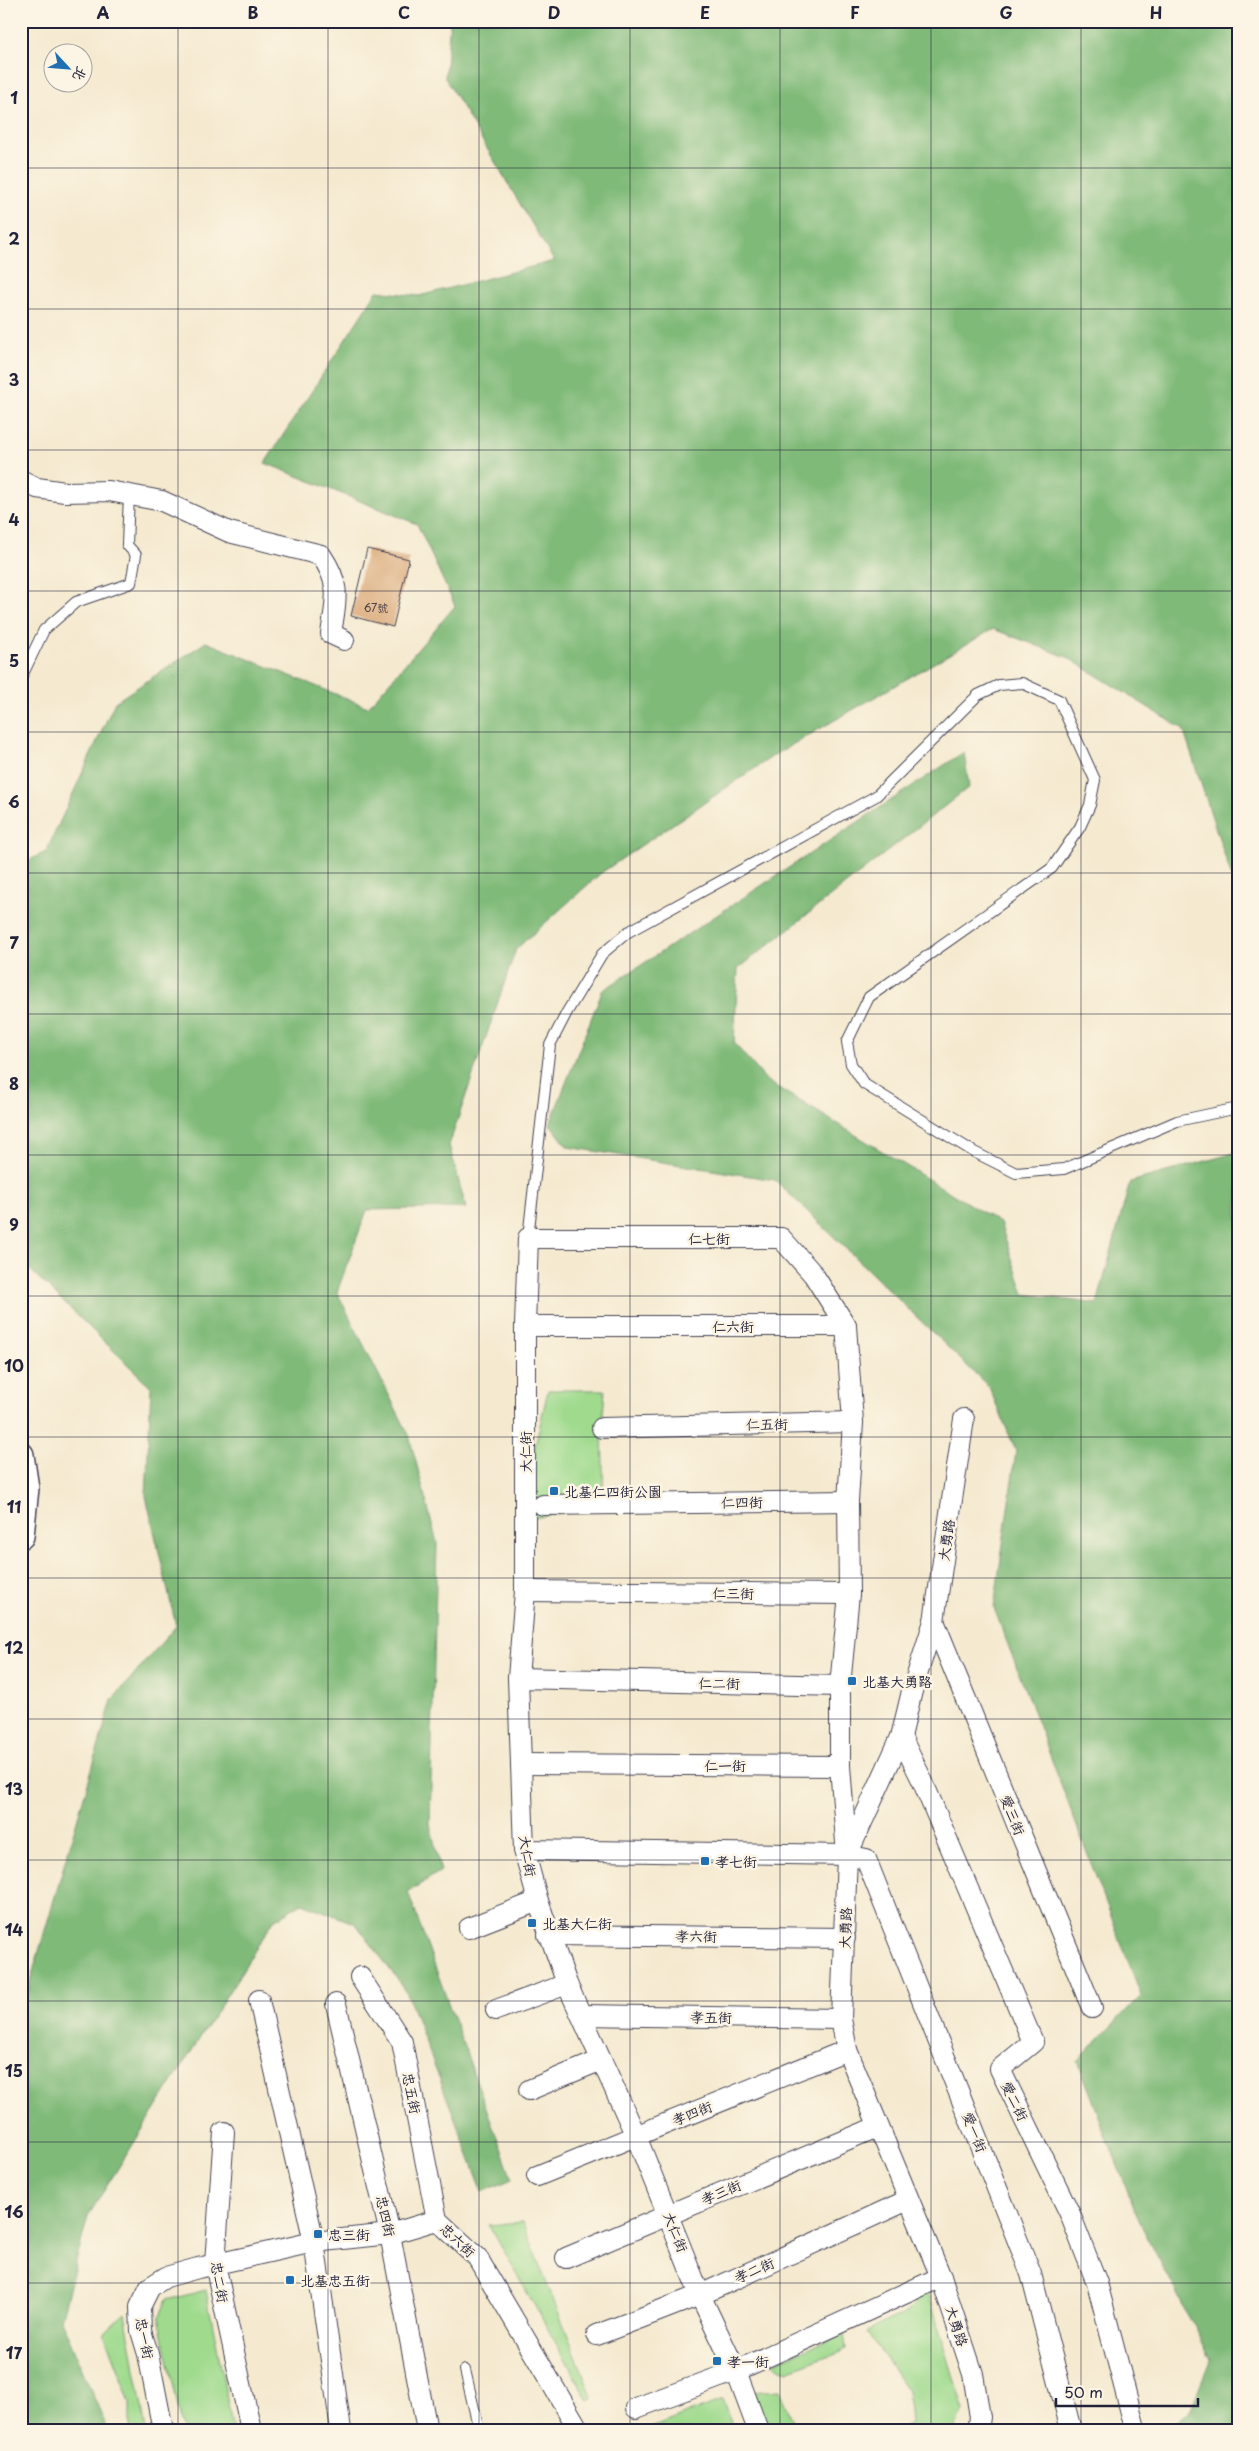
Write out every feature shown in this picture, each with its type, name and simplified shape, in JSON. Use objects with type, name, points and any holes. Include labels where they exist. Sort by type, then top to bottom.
[{"type":"street","points":[[21,480],[37,488],[65,492],[109,491],[162,501],[229,532],[321,555],[332,571],[337,591],[331,634],[344,640]]},
{"type":"street","name":"大仁街","points":[[528,1238],[525,1326],[525,1591],[518,1678],[524,1850],[548,1935],[567,1984],[636,2136],[700,2294],[736,2370],[758,2430]]},
{"type":"street","name":"仁七街","points":[[528,1238],[781,1238],[813,1274],[846,1326]]},
{"type":"street","name":"仁六街","points":[[525,1326],[846,1326]]},
{"type":"street","points":[[524,1850],[847,1855],[840,1766],[840,1686],[849,1594],[848,1501],[853,1422],[846,1326]]},
{"type":"street","name":"大勇路","points":[[964,1419],[934,1621],[912,1691],[901,1736],[847,1855],[841,2019],[847,2050],[877,2127],[941,2277],[974,2374],[980,2418],[978,2430]]},
{"type":"street","name":"仁五街","points":[[602,1428],[853,1422]]},
{"type":"street","points":[[21,1455],[26,1488],[21,1536]]},
{"type":"street","name":"仁四街","points":[[543,1506],[848,1501]]},
{"type":"street","name":"仁三街","points":[[525,1591],[849,1594]]},
{"type":"street","name":"愛三街","points":[[934,1621],[1092,2008]]},
{"type":"street","name":"仁二街","points":[[518,1678],[840,1686]]},
{"type":"street","name":"愛二街","points":[[901,1736],[922,1780],[1033,2042],[1000,2069],[1070,2214],[1096,2284],[1135,2428]]},
{"type":"street","name":"仁一街","points":[[521,1764],[840,1766]]},
{"type":"street","name":"愛一街","points":[[847,1855],[866,1859],[1031,2274],[1071,2430]]},
{"type":"street","points":[[469,1928],[538,1901]]},
{"type":"street","name":"孝六街","points":[[548,1935],[845,1938]]},
{"type":"street","name":"忠五街","points":[[360,1976],[402,2042],[437,2220]]},
{"type":"street","points":[[496,2010],[567,1984]]},
{"type":"street","points":[[259,2000],[314,2242],[341,2430]]},
{"type":"street","name":"忠四街","points":[[336,2004],[390,2234],[427,2430]]},
{"type":"street","name":"孝五街","points":[[582,2015],[841,2019]]},
{"type":"street","name":"孝四街","points":[[537,2176],[847,2050]]},
{"type":"street","points":[[529,2090],[600,2060]]},
{"type":"street","name":"孝三街","points":[[566,2258],[877,2127]]},
{"type":"street","name":"忠二街","points":[[224,2132],[214,2264],[251,2430]]},
{"type":"street","name":"孝二街","points":[[597,2335],[700,2294],[908,2200]]},
{"type":"street","name":"忠六街","points":[[214,2264],[314,2242],[390,2234],[437,2220],[477,2257],[579,2430]]},
{"type":"street","name":"忠一街","points":[[163,2430],[148,2354],[141,2331],[140,2307],[150,2287],[166,2277],[214,2264]]},
{"type":"street","points":[[636,2408],[736,2370],[941,2277]]},
{"type":"lane","points":[[21,678],[44,630],[76,602],[131,583],[136,554],[127,545],[129,494]]},
{"type":"lane","points":[[528,1238],[550,1045],[567,1012],[602,954],[628,932],[876,796],[978,695],[998,685],[1022,683],[1059,700],[1095,780],[1090,805],[1080,827],[1052,868],[869,997],[847,1042],[851,1064],[864,1084],[974,1152],[1016,1173],[1064,1169],[1177,1121],[1238,1108]]},
{"type":"lane","points":[[465,2370],[478,2430]]},
{"type":"green space","points":[[450,21],[1238,21],[1238,896],[1183,729],[1067,657],[993,629],[776,754],[601,873],[516,949],[449,1145],[466,1208],[367,1210],[337,1292],[409,1435],[437,1543],[430,1824],[441,1871],[408,1892],[512,2179],[483,2192],[406,1991],[356,1924],[302,1903],[274,1920],[88,2216],[61,2320],[108,2430],[26,2430],[21,2333],[21,2013],[112,1700],[176,1626],[146,1496],[151,1387],[21,1261],[21,864],[46,852],[115,702],[206,642],[368,707],[455,606],[417,524],[265,463],[377,291],[419,296],[554,261],[445,78]]},
{"type":"green space","points":[[964,752],[969,787],[738,969],[734,1043],[767,1081],[1000,1223],[1024,1294],[1097,1304],[1130,1182],[1238,1152],[1238,2430],[1167,2430],[1190,2411],[1211,2359],[1139,2221],[1078,2061],[1141,1995],[994,1608],[1016,1451],[989,1387],[775,1180],[568,1147],[550,1124],[602,991]]},
{"type":"green space","points":[[548,1390],[605,1390],[602,1428],[604,1505],[518,1521]]},
{"type":"green space","points":[[522,2222],[593,2398],[588,2400],[489,2225]]},
{"type":"green space","points":[[927,2288],[964,2411],[954,2430],[898,2430],[911,2423],[908,2391],[867,2331],[909,2311]]},
{"type":"green space","points":[[206,2290],[233,2430],[183,2430],[159,2317],[167,2300]]},
{"type":"green space","points":[[125,2313],[146,2430],[130,2430],[130,2402],[104,2333]]},
{"type":"green space","points":[[844,2334],[846,2349],[787,2371],[772,2363]]},
{"type":"green space","points":[[780,2390],[797,2430],[767,2430],[749,2392]]},
{"type":"green space","points":[[722,2400],[734,2430],[646,2430]]},
{"type":"building","points":[[367,549],[409,559],[393,627],[351,616]]},
{"type":"place","name":"北基仁四街公園","points":[[554,1491]]},
{"type":"place","name":"北基大勇路","points":[[852,1681]]},
{"type":"place","name":"孝七街","points":[[705,1861]]},
{"type":"place","name":"北基大仁街","points":[[532,1923]]},
{"type":"place","name":"忠三街","points":[[318,2234]]},
{"type":"place","name":"北基忠五街","points":[[290,2280]]},
{"type":"place","name":"孝一街","points":[[717,2361]]}]
